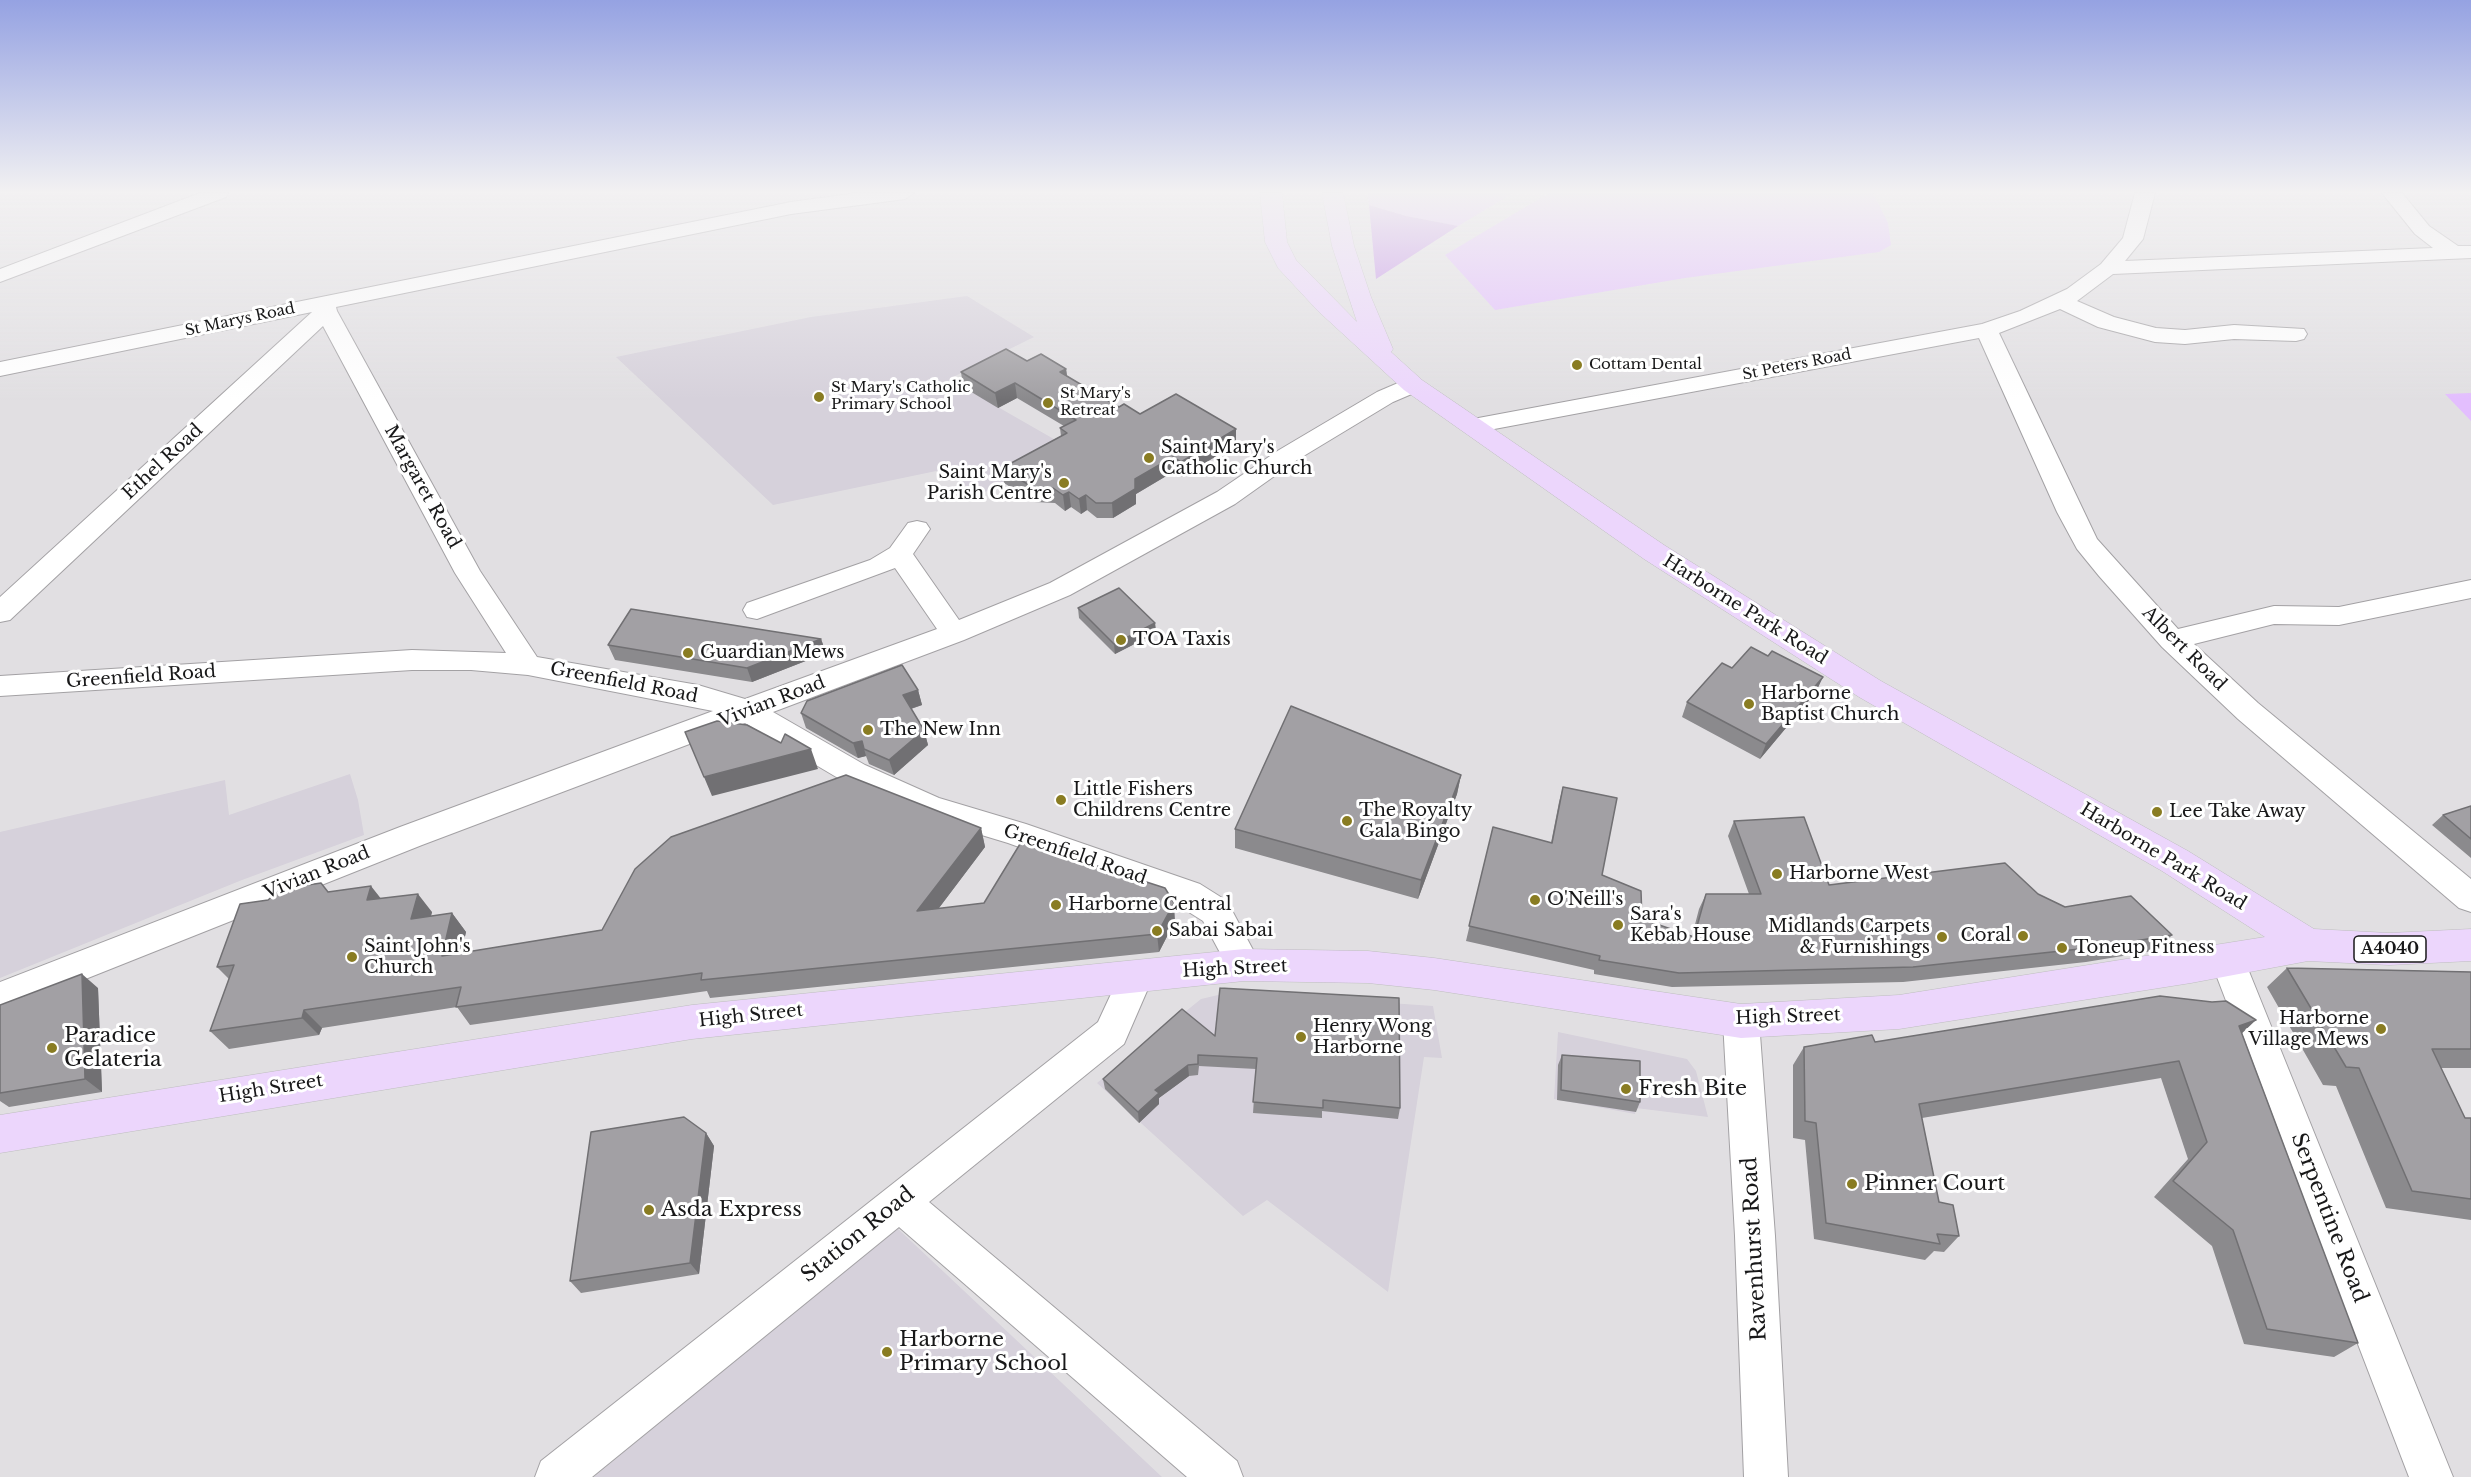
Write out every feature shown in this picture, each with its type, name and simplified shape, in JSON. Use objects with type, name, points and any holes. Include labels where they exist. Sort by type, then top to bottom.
[{"type":"main road","name":"Harborne Park Road","points":[[1285,262],[1326,306],[1413,386],[1663,558],[1870,689],[2175,861],[2308,945]]},
{"type":"main road","name":"Harborne Park Road","points":[[1348,262],[1385,359]]},
{"type":"main road","name":"High Street","points":[[0,1134],[692,1022],[1244,965],[1368,967],[1434,974],[1741,1021],[1899,1012],[2032,993],[2308,945],[2389,949],[2471,945]]},
{"type":"street","points":[[0,276],[38,262]]},
{"type":"street","name":"St Marys Road","points":[[0,369],[326,307],[537,262]]},
{"type":"street","name":"St Peters Road","points":[[1473,426],[1986,330],[2028,316],[2060,301],[2089,285],[2114,262]]},
{"type":"street","points":[[2109,268],[2252,262]]},
{"type":"street","points":[[2060,301],[2106,322],[2155,335],[2185,337],[2234,332],[2296,334]]},
{"type":"street","name":"Ethel Road","points":[[0,613],[326,307]]},
{"type":"street","name":"Margaret Road","points":[[326,307],[468,573],[528,665]]},
{"type":"street","name":"Albert Road","points":[[1986,330],[2003,361],[2086,543],[2172,640],[2248,711],[2471,898]]},
{"type":"street","name":"Vivian Road","points":[[0,998],[411,836],[954,633],[1060,589],[1226,498],[1288,455],[1385,397],[1413,386]]},
{"type":"street","points":[[757,610],[879,566],[899,554],[917,529]]},
{"type":"street","points":[[899,554],[954,633]]},
{"type":"street","points":[[2172,640],[2274,615],[2340,616],[2471,589]]},
{"type":"street","name":"Greenfield Road","points":[[0,686],[412,660],[471,660],[528,665],[669,690],[748,711],[854,773],[930,807],[1015,833],[1188,894],[1215,912],[1244,965]]},
{"type":"street","name":"Serpentine Road","points":[[2227,959],[2431,1477]]},
{"type":"street","name":"Station Road","points":[[557,1477],[1111,1033],[1136,977]]},
{"type":"street","name":"Ravenhurst Road","points":[[1741,1021],[1755,1236],[1766,1477]]},
{"type":"street","points":[[899,1202],[1221,1477]]},
{"type":"shaded area","points":[[1374,262],[1402,262],[1376,279]]},
{"type":"shaded area","points":[[1451,262],[1805,262],[1685,278],[1495,310]]},
{"type":"shaded area","name":"St Mary's Catholic Primary School","points":[[967,296],[1034,337],[949,379],[1066,446],[980,495],[941,470],[773,505],[616,357],[811,317]]},
{"type":"shaded area","points":[[2471,393],[2471,421],[2445,394]]},
{"type":"shaded area","points":[[350,774],[358,800],[364,835],[242,880],[0,978],[0,832],[225,780],[229,815]]},
{"type":"shaded area","points":[[1231,992],[1433,1006],[1442,1058],[1424,1057],[1388,1292],[1267,1200],[1243,1216],[1097,1083],[1201,999]]},
{"type":"shaded area","points":[[1558,1032],[1687,1059],[1696,1071],[1708,1117],[1636,1108],[1635,1114],[1554,1099]]},
{"type":"shaded area","name":"Harborne Primary School","points":[[896,1227],[1162,1477],[594,1477]]},
{"type":"building","points":[[1006,349],[1027,361],[1041,354],[1066,369],[1060,372],[1119,407],[1124,404],[1140,414],[1176,394],[1236,429],[1181,462],[1173,457],[1135,479],[1135,489],[1112,503],[1096,503],[1086,495],[1079,499],[1069,492],[1063,495],[1053,488],[1032,487],[1002,468],[1067,433],[1060,428],[1076,420],[1015,383],[995,393],[961,372]]},
{"type":"building","points":[[1119,588],[1155,623],[1114,644],[1078,608]]},
{"type":"building","points":[[631,609],[821,639],[747,668],[608,645]]},
{"type":"building","name":"Harborne Baptist Church","points":[[1751,647],[1768,656],[1772,651],[1823,677],[1766,744],[1687,702],[1722,663],[1732,668]]},
{"type":"building","name":"The New Inn","points":[[902,665],[918,690],[903,695],[924,730],[889,760],[864,749],[862,741],[853,743],[801,713],[807,701]]},
{"type":"building","name":"The Royalty Gala Bingo","points":[[1291,706],[1461,775],[1421,880],[1235,829]]},
{"type":"building","points":[[717,721],[747,725],[781,743],[785,734],[811,749],[704,777],[685,732]]},
{"type":"building","points":[[846,775],[981,828],[917,911],[984,903],[1020,844],[1029,844],[1165,888],[1174,903],[1157,934],[701,980],[702,973],[456,1007],[461,987],[304,1010],[302,1018],[210,1031],[234,965],[217,967],[240,904],[268,900],[281,889],[321,883],[328,892],[371,886],[367,900],[418,894],[411,919],[452,913],[442,956],[602,930],[635,869],[671,837]]},
{"type":"building","points":[[1563,787],[1617,798],[1602,875],[1641,891],[1642,919],[1694,937],[1706,894],[1761,894],[1734,821],[1804,817],[1829,885],[2005,863],[2038,894],[2065,907],[2131,896],[2172,935],[2098,947],[1913,967],[1679,973],[1599,960],[1600,956],[1469,926],[1493,827],[1552,843]]},
{"type":"building","points":[[2471,806],[2471,839],[2443,815]]},
{"type":"building","points":[[2287,968],[2471,972],[2471,1049],[2432,1049],[2465,1118],[2471,1118],[2471,1199],[2412,1191],[2359,1068],[2346,1067]]},
{"type":"building","name":"Paradice Gelateria","points":[[82,974],[85,1079],[0,1093],[0,1005]]},
{"type":"building","points":[[1220,988],[1399,998],[1400,1108],[1323,1100],[1323,1108],[1253,1102],[1257,1058],[1198,1055],[1198,1064],[1188,1065],[1155,1090],[1159,1093],[1138,1112],[1103,1079],[1182,1009],[1215,1036]]},
{"type":"building","name":"Pinner Court","points":[[2160,996],[2212,1002],[2226,1001],[2256,1020],[2239,1026],[2358,1343],[2267,1329],[2233,1230],[2173,1181],[2207,1142],[2179,1061],[1919,1104],[1939,1202],[1953,1205],[1959,1236],[1937,1234],[1940,1244],[1826,1223],[1816,1123],[1805,1121],[1804,1047],[1872,1035],[1875,1042]]},
{"type":"building","points":[[1562,1055],[1640,1061],[1640,1102],[1561,1090]]},
{"type":"building","name":"Asda Express","points":[[684,1117],[706,1133],[690,1263],[570,1281],[591,1132]]},
{"type":"place","name":"Cottam Dental","points":[[1577,365]]},
{"type":"place","name":"St Mary's Catholic Primary School","points":[[819,397]]},
{"type":"place","name":"St Mary's Retreat","points":[[1048,403]]},
{"type":"place","name":"Saint Mary's Catholic Church","points":[[1149,458]]},
{"type":"place","name":"Saint Mary's Parish Centre","points":[[1064,483]]},
{"type":"place","name":"TOA Taxis","points":[[1121,640]]},
{"type":"place","name":"Guardian Mews","points":[[688,653]]},
{"type":"place","name":"Harborne Baptist Church","points":[[1749,704]]},
{"type":"place","name":"The New Inn","points":[[868,730]]},
{"type":"place","name":"Little Fishers Childrens Centre","points":[[1061,800]]},
{"type":"place","name":"Lee Take Away","points":[[2157,812]]},
{"type":"place","name":"The Royalty Gala Bingo","points":[[1347,821]]},
{"type":"place","name":"Harborne West","points":[[1777,874]]},
{"type":"place","name":"O'Neill's","points":[[1535,900]]},
{"type":"place","name":"Harborne Central","points":[[1056,905]]},
{"type":"place","name":"Sara's Kebab House","points":[[1618,925]]},
{"type":"place","name":"Sabai Sabai","points":[[1157,931]]},
{"type":"place","name":"Coral","points":[[2023,936]]},
{"type":"place","name":"Midlands Carpets & Furnishings","points":[[1942,937]]},
{"type":"place","name":"Toneup Fitness","points":[[2062,948]]},
{"type":"place","name":"Saint John's Church","points":[[352,957]]},
{"type":"place","name":"Harborne Village Mews","points":[[2381,1029]]},
{"type":"place","name":"Henry Wong Harborne","points":[[1301,1037]]},
{"type":"place","name":"Paradice Gelateria","points":[[52,1048]]},
{"type":"place","name":"Fresh Bite","points":[[1626,1089]]},
{"type":"place","name":"Pinner Court","points":[[1852,1184]]},
{"type":"place","name":"Asda Express","points":[[649,1210]]},
{"type":"place","name":"Harborne Primary School","points":[[887,1352]]}]
